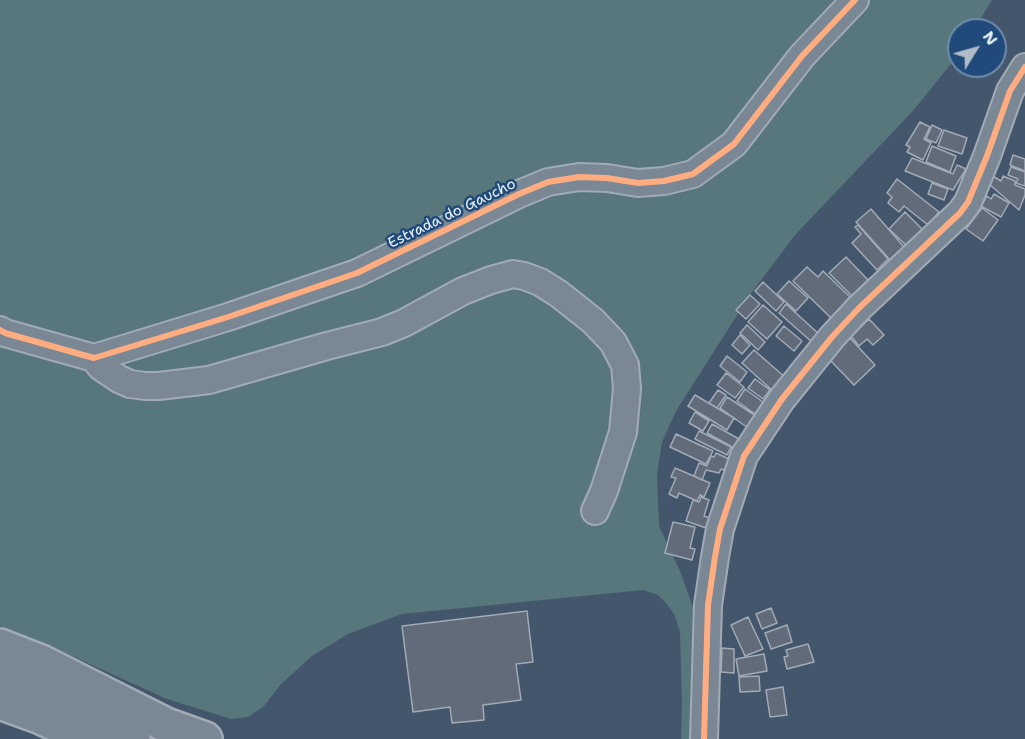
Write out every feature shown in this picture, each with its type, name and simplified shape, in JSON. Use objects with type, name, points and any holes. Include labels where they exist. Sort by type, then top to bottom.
[{"type":"highway","points":[[0,646],[41,662],[166,725],[205,739]]},
{"type":"highway","points":[[0,675],[63,699],[133,739]]},
{"type":"highway","points":[[0,702],[41,717],[87,739]]},
{"type":"street","name":"Estrada do Gaucho","points":[[94,358],[228,317],[357,273],[548,182],[579,177],[607,178],[638,183],[663,181],[693,174],[734,144],[802,56],[855,0]]},
{"type":"street","points":[[704,739],[708,605],[714,556],[720,529],[744,456],[782,399],[832,337],[859,308],[960,213],[968,202],[1010,91],[1025,67]]},
{"type":"street","points":[[0,330],[94,358],[101,367],[130,384],[159,386],[209,380],[382,332],[490,279],[513,274],[524,276],[540,282],[559,294],[593,321],[613,342],[625,365],[627,388],[623,432],[595,511]]},
{"type":"green space","points":[[0,0],[992,0],[981,18],[947,18],[947,69],[912,112],[795,235],[750,295],[676,411],[662,442],[657,475],[659,526],[680,571],[695,613],[697,739],[681,739],[680,632],[675,616],[658,595],[643,590],[402,614],[348,634],[312,656],[281,684],[264,706],[248,717],[231,719],[167,699],[32,638],[0,626]]},
{"type":"building","points":[[920,122],[930,127],[924,139],[931,143],[923,160],[907,152],[910,147],[906,145]]},
{"type":"building","points":[[932,125],[942,130],[936,143],[926,139]]},
{"type":"building","points":[[944,130],[967,138],[962,154],[938,146]]},
{"type":"building","points":[[932,146],[956,156],[950,172],[926,162]]},
{"type":"building","points":[[1013,155],[1025,159],[1025,171],[1010,165]]},
{"type":"building","points":[[912,158],[953,174],[957,165],[966,169],[953,190],[905,171]]},
{"type":"building","points":[[1011,167],[1025,172],[1025,186],[1016,183],[1018,179],[1008,175]]},
{"type":"building","points":[[993,176],[1001,181],[1003,176],[1015,181],[1015,185],[1025,189],[1019,210],[989,184]]},
{"type":"building","points":[[897,179],[939,212],[928,225],[904,206],[899,212],[888,203],[892,197],[887,193]]},
{"type":"building","points":[[932,183],[948,189],[944,200],[928,194]]},
{"type":"building","points":[[994,194],[1009,203],[1001,217],[981,206],[987,196],[991,199]]},
{"type":"building","points":[[982,208],[998,220],[983,241],[966,229]]},
{"type":"building","points":[[871,209],[904,247],[890,260],[856,222]]},
{"type":"building","points":[[905,212],[925,232],[909,248],[889,229]]},
{"type":"building","points":[[858,225],[888,259],[877,270],[852,243],[861,234],[855,227]]},
{"type":"building","points":[[846,257],[868,280],[852,296],[829,273]]},
{"type":"building","points":[[807,267],[818,277],[823,271],[850,297],[831,318],[793,281]]},
{"type":"building","points":[[789,281],[808,298],[796,311],[777,294]]},
{"type":"building","points":[[763,282],[784,302],[776,311],[755,291]]},
{"type":"building","points":[[750,295],[760,304],[746,319],[736,310]]},
{"type":"building","points":[[786,304],[820,335],[813,343],[779,313]]},
{"type":"building","points":[[763,305],[782,322],[767,339],[748,322]]},
{"type":"building","points":[[869,319],[884,335],[873,345],[867,339],[859,346],[851,336]]},
{"type":"building","points":[[747,325],[765,342],[758,350],[740,333]]},
{"type":"building","points":[[784,326],[802,341],[794,351],[776,336]]},
{"type":"building","points":[[740,335],[750,345],[742,354],[732,345]]},
{"type":"building","points":[[850,338],[875,365],[854,385],[828,358]]},
{"type":"building","points":[[754,350],[787,379],[775,393],[742,363]]},
{"type":"building","points":[[727,356],[747,372],[740,382],[720,366]]},
{"type":"building","points":[[726,373],[744,387],[735,398],[717,385]]},
{"type":"building","points":[[755,379],[770,390],[763,399],[748,388]]},
{"type":"building","points":[[745,389],[763,402],[755,414],[737,401]]},
{"type":"building","points":[[718,390],[726,395],[717,408],[709,403]]},
{"type":"building","points":[[695,395],[734,418],[727,430],[688,406]]},
{"type":"building","points":[[727,397],[756,416],[748,428],[720,408]]},
{"type":"building","points":[[695,412],[709,421],[703,431],[689,423]]},
{"type":"building","points":[[712,424],[739,439],[734,448],[707,433]]},
{"type":"building","points":[[699,431],[731,447],[727,455],[695,439]]},
{"type":"building","points":[[676,434],[713,451],[706,464],[670,447]]},
{"type":"building","points":[[716,453],[729,459],[724,470],[721,469],[719,473],[706,470],[702,480],[694,476],[699,463],[707,466],[711,456],[714,457]]},
{"type":"building","points":[[675,468],[710,483],[704,497],[700,495],[697,501],[679,493],[677,498],[669,494],[676,478],[671,477]]},
{"type":"building","points":[[701,497],[709,500],[704,516],[712,519],[709,529],[686,521],[693,500],[699,502]]},
{"type":"building","points":[[673,522],[695,527],[690,548],[695,549],[692,560],[665,553]]},
{"type":"building","points":[[771,608],[777,623],[762,629],[756,614]]},
{"type":"building","points":[[527,611],[533,662],[516,664],[521,700],[483,705],[484,720],[452,723],[450,707],[413,712],[402,626]]},
{"type":"building","points":[[748,617],[763,649],[745,656],[731,625]]},
{"type":"building","points":[[787,625],[792,642],[771,649],[765,633]]},
{"type":"building","points":[[808,644],[814,662],[787,669],[784,657],[788,656],[786,650]]},
{"type":"building","points":[[722,648],[734,649],[734,673],[721,672]]},
{"type":"building","points":[[764,654],[767,671],[739,676],[736,659]]},
{"type":"building","points":[[759,676],[760,691],[740,692],[739,677]]},
{"type":"building","points":[[783,687],[787,715],[770,717],[766,690]]},
{"type":"cycle path","points":[[0,330],[94,358],[228,317],[357,273],[548,182],[579,177],[607,178],[638,183],[664,181],[693,174],[734,144],[802,56],[855,0]]},
{"type":"cycle path","points":[[704,739],[708,605],[720,529],[744,456],[782,399],[832,337],[859,308],[960,213],[968,202],[1010,91],[1025,67]]}]
